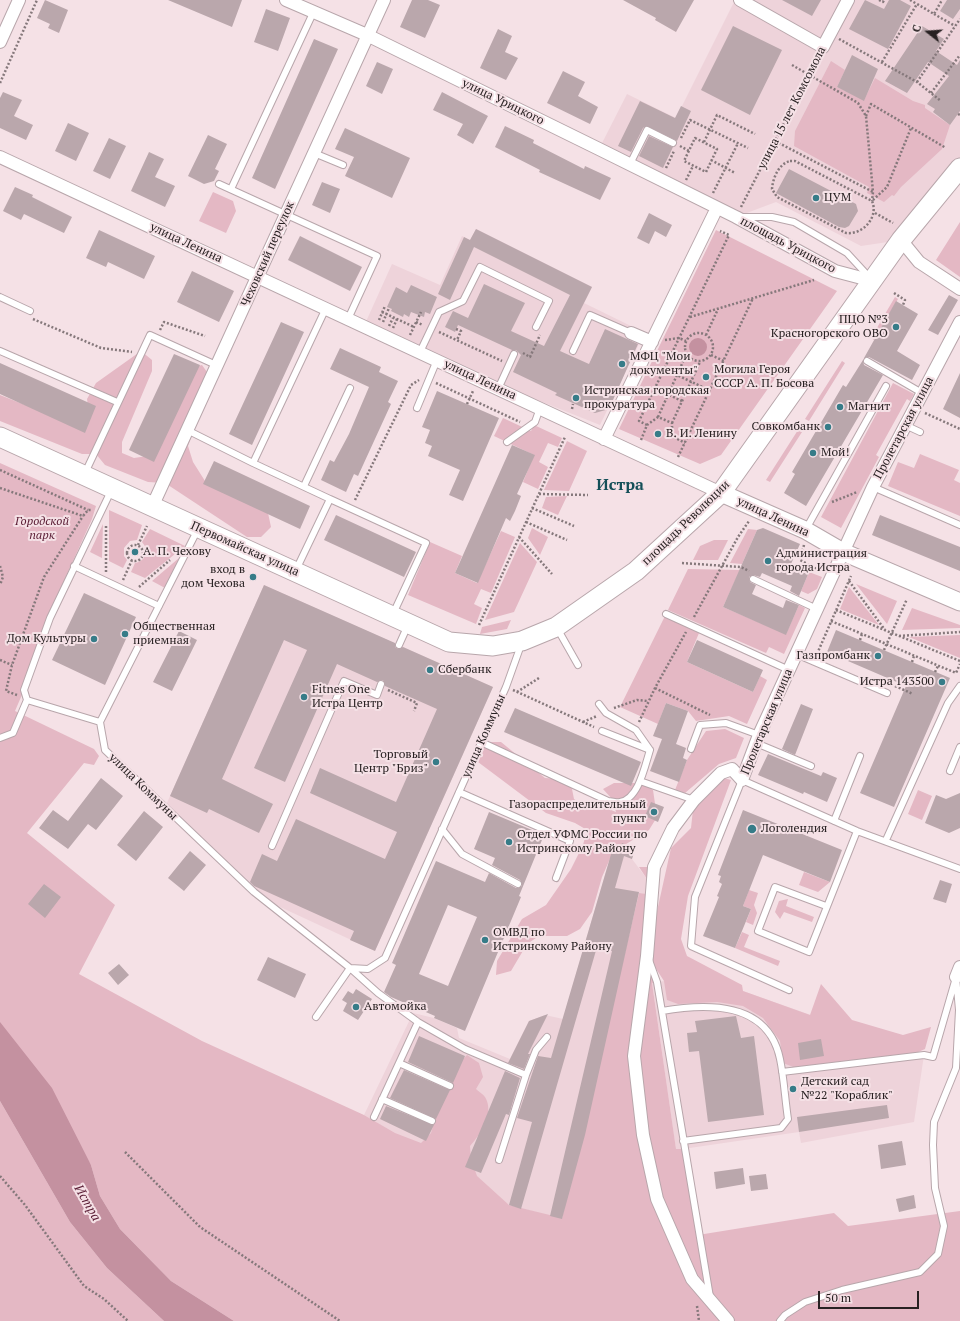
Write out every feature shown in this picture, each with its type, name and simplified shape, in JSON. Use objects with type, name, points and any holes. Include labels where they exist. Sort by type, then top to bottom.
[{"type":"main road","name":"площадь Революции","points":[[493,646],[522,641],[556,627],[636,571],[721,493],[738,472],[819,353],[873,281],[901,240],[960,169]]},
{"type":"main road","name":"Первомайская улица","points":[[0,437],[112,490],[152,507],[194,536],[295,572],[449,642],[493,646]]},
{"type":"main road","name":"улица Ленина","points":[[721,493],[805,538],[843,552],[960,602]]},
{"type":"street","points":[[0,42],[19,0]]},
{"type":"street","name":"улица Урицкого","points":[[286,0],[313,13],[367,35],[630,164],[715,211]]},
{"type":"street","name":"Чеховский переулок","points":[[152,507],[384,0]]},
{"type":"street","points":[[740,0],[823,47]]},
{"type":"street","name":"улица 15 лет Комсомола","points":[[823,47],[848,0]]},
{"type":"street","name":"улица Ленина","points":[[0,157],[420,352],[435,366],[498,389],[721,493]]},
{"type":"street","points":[[604,439],[715,211]]},
{"type":"street","name":"площадь Урицкого","points":[[715,211],[736,217],[835,271],[873,281]]},
{"type":"street","points":[[901,240],[919,262],[960,289]]},
{"type":"street","name":"Пролетарская улица","points":[[728,1321],[692,1279],[657,1199],[643,1135],[634,1056],[648,956],[654,867],[674,828],[694,800],[721,773],[732,769],[742,780],[757,739],[873,487],[960,322]]},
{"type":"street","points":[[631,334],[652,342]]},
{"type":"lane","points":[[231,189],[313,13]]},
{"type":"lane","points":[[630,164],[647,130],[673,143]]},
{"type":"lane","points":[[314,153],[343,165]]},
{"type":"lane","points":[[219,184],[377,256],[348,319]]},
{"type":"lane","name":"площадь Урицкого","points":[[736,217],[772,217],[794,222],[847,253],[873,281]]},
{"type":"lane","points":[[420,352],[439,312],[463,301],[480,267],[549,301],[536,328]]},
{"type":"lane","points":[[0,297],[30,311]]},
{"type":"lane","points":[[253,463],[326,308]]},
{"type":"lane","points":[[573,351],[590,316],[631,334]]},
{"type":"lane","points":[[83,476],[150,335],[216,365]]},
{"type":"lane","points":[[0,351],[117,402]]},
{"type":"lane","points":[[498,389],[514,354]]},
{"type":"lane","points":[[867,361],[922,393]]},
{"type":"lane","points":[[417,408],[428,379],[435,366]]},
{"type":"lane","points":[[805,538],[818,506],[886,386]]},
{"type":"lane","points":[[304,486],[350,388]]},
{"type":"lane","points":[[507,442],[535,422],[540,408]]},
{"type":"lane","points":[[905,424],[920,432]]},
{"type":"lane","points":[[187,430],[253,463],[426,544],[400,620],[399,645]]},
{"type":"lane","points":[[873,487],[960,525]]},
{"type":"lane","points":[[0,738],[13,733],[27,700],[24,690],[50,618],[112,490]]},
{"type":"lane","points":[[295,572],[330,498]]},
{"type":"lane","points":[[27,700],[100,722],[194,536]]},
{"type":"lane","points":[[74,566],[133,592],[159,606]]},
{"type":"lane","points":[[753,579],[817,609]]},
{"type":"lane","points":[[666,614],[789,670]]},
{"type":"lane","points":[[556,627],[578,665]]},
{"type":"lane","name":"улица Коммуны","points":[[350,968],[368,969],[385,958],[506,687],[522,641]]},
{"type":"lane","points":[[796,654],[887,693]]},
{"type":"lane","points":[[272,846],[344,681],[376,695],[383,686]]},
{"type":"lane","points":[[886,840],[948,703],[960,686]]},
{"type":"lane","points":[[600,704],[606,713],[636,730],[650,750]]},
{"type":"lane","name":"улица Коммуны","points":[[100,722],[105,750],[254,892],[350,968],[378,993],[418,1022],[465,1048],[526,1075]]},
{"type":"lane","points":[[691,748],[700,725],[726,723],[811,766]]},
{"type":"lane","points":[[602,731],[650,750]]},
{"type":"lane","points":[[481,742],[608,801],[621,802],[630,796],[638,787],[650,750]]},
{"type":"lane","points":[[950,771],[960,747]]},
{"type":"lane","points":[[834,821],[860,756]]},
{"type":"lane","points":[[789,990],[691,946],[695,897],[742,780],[857,831],[886,840],[960,869]]},
{"type":"lane","points":[[640,781],[694,800]]},
{"type":"lane","points":[[459,792],[570,841],[556,878]]},
{"type":"lane","points":[[442,829],[462,854],[518,884]]},
{"type":"lane","points":[[826,906],[775,887],[758,931],[809,952],[857,831]]},
{"type":"lane","points":[[648,956],[657,982],[682,1141],[710,1300]]},
{"type":"lane","points":[[316,1017],[350,968]]},
{"type":"lane","points":[[782,1072],[924,1055],[933,1057],[958,972]]},
{"type":"lane","points":[[780,1321],[785,1315],[805,1302],[842,1290],[920,1272],[938,1254],[944,1226],[935,1188],[933,1138],[934,1122],[956,1068],[959,1010],[958,972]]},
{"type":"lane","points":[[662,1011],[704,1006],[726,1007],[745,1014],[762,1026],[773,1040],[780,1058],[788,1119],[781,1128],[682,1141]]},
{"type":"lane","points":[[374,1117],[418,1022]]},
{"type":"lane","points":[[499,1160],[526,1075],[536,1050],[547,1037]]},
{"type":"lane","points":[[399,1063],[450,1086]]},
{"type":"lane","points":[[382,1099],[432,1122]]},
{"type":"path","points":[[0,83],[37,0]]},
{"type":"path","points":[[879,0],[883,2],[884,0]]},
{"type":"path","points":[[910,0],[955,26]]},
{"type":"path","points":[[934,14],[942,0]]},
{"type":"path","points":[[882,62],[917,4]]},
{"type":"path","points":[[917,82],[960,19]]},
{"type":"path","points":[[830,34],[917,82],[941,101]]},
{"type":"path","name":"улица 15 лет Комсомола","points":[[736,217],[823,47]]},
{"type":"path","points":[[931,93],[960,55]]},
{"type":"path","points":[[792,65],[858,103],[866,116],[873,192],[872,201],[875,212],[866,226],[857,232],[846,233],[777,197],[774,193],[772,184],[781,166],[785,162],[795,161],[872,201]]},
{"type":"path","points":[[866,116],[871,104],[946,148]]},
{"type":"path","points":[[704,142],[718,116],[755,134]]},
{"type":"path","points":[[664,172],[690,120],[748,148]]},
{"type":"path","points":[[872,201],[887,187],[911,128]]},
{"type":"path","points":[[695,138],[704,142],[717,149],[706,172],[684,161],[695,138]]},
{"type":"path","points":[[775,141],[873,192]]},
{"type":"path","points":[[711,196],[738,143]]},
{"type":"path","points":[[711,160],[735,173]]},
{"type":"path","points":[[685,183],[693,166]]},
{"type":"path","points":[[875,212],[893,223]]},
{"type":"path","points":[[647,425],[639,421],[729,235],[708,225]]},
{"type":"path","points":[[690,317],[814,280]]},
{"type":"path","points":[[894,293],[905,300],[903,305]]},
{"type":"path","points":[[678,457],[753,298]]},
{"type":"path","points":[[378,321],[385,306]]},
{"type":"path","points":[[383,323],[389,308]]},
{"type":"path","points":[[706,335],[718,309]]},
{"type":"path","points":[[382,312],[414,327]]},
{"type":"path","points":[[410,336],[421,312]]},
{"type":"path","points":[[389,326],[395,318]]},
{"type":"path","points":[[393,328],[395,318]]},
{"type":"path","points":[[156,337],[164,322],[205,336]]},
{"type":"path","points":[[48,325],[101,348],[141,354]]},
{"type":"path","points":[[514,354],[519,356],[521,352],[530,357],[542,330],[536,328]]},
{"type":"path","points":[[431,329],[509,364]]},
{"type":"path","points":[[456,329],[461,331],[456,340]]},
{"type":"path","points":[[641,440],[647,425],[658,417],[686,355],[686,341],[693,334],[697,333],[706,335],[712,342],[711,355]]},
{"type":"path","points":[[652,342],[679,338],[686,341]]},
{"type":"path","points":[[686,355],[692,360],[700,362]]},
{"type":"path","points":[[711,355],[724,361]]},
{"type":"path","points":[[685,443],[672,436],[672,423],[700,362],[711,355]]},
{"type":"path","points":[[351,509],[411,385],[435,366]]},
{"type":"path","points":[[664,369],[709,390]]},
{"type":"path","points":[[428,379],[529,426]]},
{"type":"path","points":[[655,388],[682,400]]},
{"type":"path","points":[[467,404],[473,391]]},
{"type":"path","points":[[572,409],[574,404]]},
{"type":"path","points":[[919,410],[960,429]]},
{"type":"path","points":[[658,417],[672,423]]},
{"type":"path","points":[[479,625],[565,437]]},
{"type":"path","points":[[0,470],[88,510],[106,512],[106,580]]},
{"type":"path","points":[[818,506],[873,487]]},
{"type":"path","points":[[0,488],[83,516]]},
{"type":"path","points":[[539,494],[588,495]]},
{"type":"path","points":[[532,508],[574,526]]},
{"type":"path","points":[[27,700],[6,691],[12,665],[44,577],[88,510]]},
{"type":"path","points":[[636,730],[655,688],[722,565],[749,520]]},
{"type":"path","points":[[526,522],[567,540]]},
{"type":"path","points":[[138,545],[147,526]]},
{"type":"path","points":[[133,592],[194,536]]},
{"type":"path","points":[[519,537],[552,574]]},
{"type":"path","points":[[805,538],[800,560],[832,576]]},
{"type":"path","points":[[132,545],[138,545],[142,549],[142,556],[138,560],[132,560],[128,556],[128,549],[132,545]]},
{"type":"path","points":[[120,587],[132,560]]},
{"type":"path","points":[[682,563],[741,567],[752,572],[753,579]]},
{"type":"path","points":[[0,566],[3,577],[0,585]]},
{"type":"path","points":[[813,662],[851,576]]},
{"type":"path","points":[[849,581],[886,630]]},
{"type":"path","points":[[884,650],[907,599]]},
{"type":"path","points":[[831,621],[956,673],[960,662],[836,610]]},
{"type":"path","points":[[899,636],[960,632]]},
{"type":"path","points":[[860,640],[862,634]]},
{"type":"path","points":[[912,662],[914,656]]},
{"type":"path","points":[[0,660],[12,665]]},
{"type":"path","points":[[935,672],[938,666]]},
{"type":"path","points":[[517,692],[539,678]]},
{"type":"path","points":[[383,686],[417,703],[414,711]]},
{"type":"path","points":[[506,687],[586,723]]},
{"type":"path","points":[[655,688],[726,723]]},
{"type":"path","points":[[125,1152],[200,1227],[340,1321]]},
{"type":"path","points":[[0,1176],[25,1205],[84,1286],[104,1299],[128,1321]]},
{"type":"shaded area","points":[[735,0],[960,0],[960,168],[901,240],[861,246],[776,202],[736,217],[599,149],[627,94],[676,118]]},
{"type":"shaded area","points":[[476,229],[592,287],[584,303],[633,327],[639,344],[600,425],[437,360],[364,326],[392,264],[440,285],[462,236],[470,240]]},
{"type":"shaded area","points":[[264,585],[493,687],[375,951],[278,906],[249,884],[166,805]]},
{"type":"shaded area","points":[[622,843],[635,849],[632,859],[647,879],[648,894],[639,893],[562,1219],[509,1205],[364,1115],[413,1013],[434,1018],[457,1028],[459,1038],[510,1059],[529,1021],[545,1015],[563,1019],[612,851],[619,853]]},
{"type":"shaded area","name":"Детский сад №22 \"Кораблик\"","points":[[664,981],[743,991],[924,1055],[914,1122],[801,1143],[799,1132],[676,1150],[652,983]]},
{"type":"green space","points":[[831,61],[845,70],[837,87],[864,100],[875,78],[913,101],[925,105],[925,108],[950,125],[942,149],[901,187],[894,196],[892,195],[884,202],[867,193],[869,187],[794,146],[795,131]]},
{"type":"green space","points":[[213,192],[233,201],[236,211],[226,233],[199,221]]},
{"type":"green space","points":[[960,222],[960,277],[936,260]]},
{"type":"green space","points":[[716,230],[837,291],[721,455],[700,464],[619,429]]},
{"type":"green space","points":[[895,297],[898,299],[874,340],[871,338]]},
{"type":"green space","points":[[141,351],[152,360],[152,371],[122,442],[122,453],[134,458],[154,455],[194,367],[202,365],[207,372],[206,394],[188,446],[193,462],[205,481],[268,513],[271,527],[261,537],[247,537],[165,483],[148,482],[105,465],[96,454],[82,454],[0,421],[0,395],[78,426],[89,413],[87,399],[96,383]]},
{"type":"green space","points":[[842,361],[845,363],[809,421],[805,419]]},
{"type":"green space","points":[[893,383],[914,394],[910,401],[907,399],[876,455],[879,457],[841,528],[821,517]]},
{"type":"green space","points":[[503,418],[531,431],[534,425],[562,438],[558,447],[548,443],[539,462],[548,467],[538,489],[523,482],[534,455],[494,436]]},
{"type":"green space","points":[[798,430],[802,432],[770,482],[766,480]]},
{"type":"green space","points":[[567,441],[587,451],[569,491],[544,490]]},
{"type":"green space","points":[[920,454],[959,470],[954,480],[960,483],[960,516],[888,486],[898,462],[914,468]]},
{"type":"green space","name":"Городской парк","points":[[0,463],[96,506],[92,519],[50,612],[24,690],[15,711],[94,749],[99,756],[94,765],[84,763],[27,833],[115,905],[79,974],[202,1041],[364,1115],[395,1133],[421,1143],[431,1133],[457,1065],[467,1055],[479,1063],[483,1077],[476,1089],[485,1097],[488,1103],[485,1123],[482,1130],[470,1146],[471,1159],[477,1176],[509,1205],[562,1218],[639,893],[648,894],[647,879],[639,867],[654,867],[648,952],[671,848],[691,828],[694,800],[720,777],[731,780],[688,896],[681,939],[687,956],[742,985],[743,991],[810,1015],[821,984],[852,1020],[903,1035],[931,1027],[925,1049],[916,1053],[796,1068],[783,1063],[780,1041],[763,1018],[743,1006],[717,1002],[678,1004],[667,1000],[664,981],[649,958],[657,982],[652,983],[676,1149],[684,1149],[698,1235],[834,1213],[848,1226],[960,1211],[960,1321],[234,1321],[171,1281],[120,1229],[100,1196],[91,1165],[0,1023]]},
{"type":"green space","points":[[567,496],[558,515],[542,508],[546,497]]},
{"type":"green space","points":[[109,510],[142,525],[137,540],[130,541],[124,548],[124,556],[127,560],[123,568],[109,561]]},
{"type":"green space","points":[[103,524],[102,558],[90,552]]},
{"type":"green space","points":[[532,528],[548,537],[540,555],[528,538]]},
{"type":"green space","points":[[150,529],[185,546],[145,578],[131,572],[135,563],[142,560],[145,556],[147,549],[142,542]]},
{"type":"green space","points":[[748,529],[757,530],[742,564],[730,563]]},
{"type":"green space","points":[[501,531],[515,537],[491,593],[481,589],[474,604],[482,608],[476,624],[408,595],[430,542],[462,556],[455,573],[477,583]]},
{"type":"green space","points":[[714,540],[728,540],[718,560],[693,560],[700,546]]},
{"type":"green space","points":[[520,543],[537,562],[514,612],[485,620]]},
{"type":"green space","points":[[179,558],[165,588],[152,581]]},
{"type":"green space","points":[[688,569],[740,570],[723,607],[786,634],[799,605],[805,608],[784,654],[769,647],[766,653],[668,610]]},
{"type":"green space","points":[[809,572],[822,577],[817,589],[808,594],[801,591]]},
{"type":"green space","points":[[856,584],[897,601],[887,624]]},
{"type":"green space","points":[[849,587],[879,625],[840,609]]},
{"type":"green space","points":[[912,608],[960,625],[960,628],[902,630]]},
{"type":"green space","points":[[665,616],[699,633],[687,662],[753,692],[760,676],[767,680],[747,724],[729,716],[696,721],[688,711],[666,703],[658,724],[620,707]]},
{"type":"green space","points":[[511,620],[507,629],[480,634],[482,627]]},
{"type":"green space","points":[[960,635],[960,658],[909,637]]},
{"type":"green space","points":[[725,729],[744,738],[736,758],[719,764],[685,793],[675,790],[687,760],[706,731]]},
{"type":"green space","points":[[486,742],[501,742],[545,778],[559,779],[571,784],[574,799],[586,807],[601,806],[616,812],[612,799],[603,789],[614,783],[642,783],[653,790],[657,817],[649,830],[613,852],[602,877],[592,912],[580,929],[567,936],[539,936],[527,944],[511,971],[496,975],[497,961],[522,919],[546,905],[571,869],[583,845],[587,830],[575,823],[546,813],[478,762]]},
{"type":"green space","points":[[918,790],[932,796],[922,820],[908,814]]},
{"type":"green space","points":[[804,872],[830,882],[818,892],[799,885]]},
{"type":"green space","points":[[749,890],[758,893],[754,905],[757,913],[753,925],[746,922],[751,909],[743,906]]},
{"type":"green space","points":[[788,899],[786,906],[814,917],[812,922],[784,912],[780,919],[775,912],[779,901]]},
{"type":"green space","points":[[742,932],[749,935],[744,947],[780,961],[778,966],[735,948]]},
{"type":"green space","points":[[0,1101],[70,1222],[107,1268],[164,1321],[0,1321]]},
{"type":"water","points":[[698,338],[704,341],[707,347],[704,353],[698,356],[692,353],[689,347],[692,341]]},
{"type":"water","points":[[0,1022],[52,1088],[91,1165],[100,1196],[120,1229],[171,1281],[234,1321],[164,1321],[107,1268],[70,1222],[0,1101]]},
{"type":"building","points":[[45,0],[68,10],[59,33],[48,28],[50,24],[37,18]]},
{"type":"building","points":[[168,0],[242,0],[232,27]]},
{"type":"building","points":[[412,0],[428,0],[440,5],[425,38],[400,27]]},
{"type":"building","points":[[623,0],[694,0],[676,32],[655,20],[656,18]]},
{"type":"building","points":[[782,0],[821,0],[812,16]]},
{"type":"building","points":[[865,0],[884,9],[889,0],[900,0],[911,6],[888,49],[849,29]]},
{"type":"building","points":[[947,0],[960,0],[960,9],[953,19],[940,11]]},
{"type":"building","points":[[266,9],[290,18],[278,51],[254,42]]},
{"type":"building","points":[[733,26],[782,50],[750,115],[701,90]]},
{"type":"building","points":[[922,26],[944,39],[936,51],[957,65],[960,60],[960,111],[950,125],[933,112],[935,109],[927,104],[949,76],[928,62],[907,93],[885,81]]},
{"type":"building","points":[[498,29],[512,36],[505,52],[518,58],[506,80],[480,68]]},
{"type":"building","points":[[314,39],[338,49],[275,189],[252,178]]},
{"type":"building","points":[[852,55],[878,69],[864,101],[837,87]]},
{"type":"building","points":[[377,62],[393,69],[382,94],[366,86]]},
{"type":"building","points":[[563,71],[585,82],[578,96],[598,107],[590,124],[547,103]]},
{"type":"building","points":[[3,92],[22,100],[14,116],[33,125],[26,140],[0,128],[0,98]]},
{"type":"building","points":[[442,92],[488,116],[473,144],[457,135],[463,124],[433,110]]},
{"type":"building","points":[[640,101],[675,118],[681,106],[691,111],[677,141],[646,126],[643,128],[631,152],[618,146]]},
{"type":"building","points":[[68,123],[89,133],[76,161],[55,151]]},
{"type":"building","points":[[505,126],[534,140],[533,143],[584,169],[585,166],[611,178],[600,200],[539,172],[540,170],[495,147]]},
{"type":"building","points":[[345,128],[410,158],[392,198],[345,176],[354,157],[335,149]]},
{"type":"building","points":[[208,135],[227,144],[215,169],[219,171],[214,181],[204,184],[188,176]]},
{"type":"building","points":[[649,136],[673,147],[663,168],[639,156]]},
{"type":"building","points":[[109,138],[126,146],[110,179],[93,171]]},
{"type":"building","points":[[149,152],[164,159],[155,177],[175,186],[165,207],[131,191]]},
{"type":"building","name":"ЦУМ","points":[[789,169],[856,204],[858,211],[849,226],[845,228],[839,227],[776,193]]},
{"type":"building","points":[[322,182],[340,189],[330,213],[312,205]]},
{"type":"building","points":[[15,187],[33,195],[32,197],[72,217],[64,233],[24,214],[21,220],[3,211]]},
{"type":"building","points":[[649,213],[672,225],[666,237],[655,231],[649,244],[637,238]]},
{"type":"building","points":[[476,229],[592,287],[560,351],[589,364],[605,329],[638,344],[609,409],[595,413],[555,395],[557,393],[513,372],[521,355],[516,350],[512,350],[458,325],[455,332],[445,327],[453,311],[468,318],[484,284],[525,303],[511,331],[544,346],[570,295],[474,247],[450,300],[438,294],[464,237],[470,240]]},
{"type":"building","points":[[99,230],[155,256],[144,279],[108,262],[106,267],[86,258]]},
{"type":"building","points":[[300,236],[362,267],[350,291],[288,260]]},
{"type":"building","points":[[192,271],[234,291],[219,322],[177,302]]},
{"type":"building","points":[[411,285],[437,297],[430,314],[425,312],[424,317],[411,312],[409,317],[404,314],[403,317],[391,311],[392,309],[387,307],[396,287],[407,293]]},
{"type":"building","points":[[949,295],[958,300],[938,335],[928,330]]},
{"type":"building","name":"ПЦО №3 Красногорского ОВО","points":[[896,301],[918,314],[897,351],[920,365],[912,380],[869,357],[864,358]]},
{"type":"building","points":[[281,322],[304,332],[252,445],[229,434]]},
{"type":"building","points":[[340,348],[381,367],[379,372],[398,381],[388,402],[391,404],[358,476],[354,474],[346,492],[321,480],[330,460],[334,462],[349,434],[369,387],[330,369]]},
{"type":"building","points":[[174,354],[200,365],[154,462],[129,450]]},
{"type":"building","points":[[863,360],[864,365],[883,375],[806,506],[784,493],[795,474],[792,472],[843,385],[846,387]]},
{"type":"building","points":[[0,363],[96,406],[85,433],[0,394]]},
{"type":"building","points":[[960,373],[960,418],[943,409]]},
{"type":"building","points":[[437,391],[499,418],[463,501],[449,495],[460,470],[428,456],[432,446],[425,443],[430,430],[422,427]]},
{"type":"building","points":[[512,445],[535,455],[517,494],[521,496],[515,511],[510,521],[506,518],[478,583],[455,573]]},
{"type":"building","points":[[214,461],[310,506],[300,529],[203,484]]},
{"type":"building","points":[[336,515],[416,552],[404,577],[324,540]]},
{"type":"building","points":[[880,515],[960,547],[960,571],[872,535]]},
{"type":"building","points":[[763,528],[800,544],[791,564],[809,572],[799,596],[790,591],[792,586],[762,573],[760,577],[753,575],[749,577],[750,582],[756,585],[752,594],[783,608],[786,600],[799,605],[786,635],[723,607],[757,530]]},
{"type":"building","name":"Торговый Центр \"Бриз\"","points":[[264,585],[395,643],[395,647],[398,649],[403,647],[493,687],[375,951],[350,940],[354,931],[254,886],[250,882],[262,854],[277,861],[296,819],[385,859],[397,832],[310,793],[320,768],[396,802],[437,709],[385,686],[383,680],[377,682],[337,664],[285,782],[254,768],[307,650],[284,640],[222,779],[273,804],[259,833],[209,809],[207,813],[170,796]]},
{"type":"building","name":"Дом Культуры","points":[[84,593],[136,617],[105,685],[52,660]]},
{"type":"building","points":[[836,630],[950,678],[894,807],[860,793],[906,686],[827,652]]},
{"type":"building","points":[[179,631],[197,640],[172,691],[153,682]]},
{"type":"building","points":[[697,640],[763,670],[753,692],[687,662]]},
{"type":"building","points":[[666,703],[688,711],[676,744],[686,748],[683,758],[687,760],[679,782],[650,771],[662,739],[653,736]]},
{"type":"building","points":[[801,704],[813,709],[795,755],[782,749]]},
{"type":"building","points":[[515,708],[641,762],[631,786],[504,732]]},
{"type":"building","points":[[768,754],[821,776],[823,772],[837,778],[827,802],[804,792],[803,794],[758,775]]},
{"type":"building","points":[[101,778],[123,796],[96,830],[88,824],[68,849],[39,828],[53,810],[68,821]]},
{"type":"building","points":[[960,793],[960,828],[949,833],[925,823],[936,795],[946,799]]},
{"type":"building","name":"Газораспределительный пункт","points":[[651,802],[664,807],[658,822],[645,816]]},
{"type":"building","points":[[743,810],[842,850],[830,882],[763,855],[743,906],[751,909],[735,948],[703,936],[719,897],[717,896],[722,884],[719,882],[721,876],[718,875]]},
{"type":"building","points":[[144,811],[163,827],[136,861],[117,845]]},
{"type":"building","name":"ОМВД по Истринскому Району","points":[[489,812],[544,835],[519,896],[521,897],[465,1031],[434,1018],[435,1016],[391,997],[384,992],[396,965],[392,963],[436,861],[485,882],[489,873],[516,888],[522,886],[520,880],[492,865],[495,858],[474,849]],"holes":[[[448,905],[477,917],[448,986],[419,974]]]},
{"type":"building","points":[[622,843],[635,849],[632,859],[624,856],[615,888],[639,892],[585,1135],[562,1219],[550,1216],[612,951],[597,947],[521,1209],[509,1205],[532,1122],[517,1118],[538,1056],[551,1058],[612,851],[619,854]]},
{"type":"building","points":[[190,851],[206,865],[184,891],[168,878]]},
{"type":"building","points":[[940,880],[952,884],[946,903],[933,899]]},
{"type":"building","points":[[44,884],[61,897],[45,918],[28,904]]},
{"type":"building","points":[[268,957],[306,974],[295,998],[257,980]]},
{"type":"building","points":[[119,964],[129,975],[118,985],[108,973]]},
{"type":"building","name":"Автомойка","points":[[356,989],[372,999],[358,1020],[343,1011],[347,1003],[342,1000],[348,991],[353,994]]},
{"type":"building","points":[[548,1014],[528,1054],[530,1054],[524,1069],[508,1063],[529,1021]]},
{"type":"building","points":[[736,1016],[741,1038],[754,1036],[764,1115],[708,1122],[699,1051],[689,1052],[687,1033],[697,1032],[695,1021]]},
{"type":"building","points":[[419,1036],[465,1056],[453,1083],[408,1062]]},
{"type":"building","points":[[821,1039],[824,1056],[800,1060],[798,1043]]},
{"type":"building","points":[[404,1070],[450,1090],[436,1119],[390,1098]]},
{"type":"building","points":[[505,1071],[520,1078],[509,1115],[506,1114],[481,1173],[465,1167]]},
{"type":"building","points":[[887,1105],[889,1118],[799,1132],[797,1117]]},
{"type":"building","points":[[386,1106],[434,1125],[426,1141],[380,1119]]},
{"type":"building","points":[[902,1141],[906,1165],[881,1169],[878,1145]]},
{"type":"building","points":[[743,1168],[745,1184],[716,1189],[714,1172]]},
{"type":"building","points":[[766,1174],[768,1189],[751,1191],[749,1176]]},
{"type":"building","points":[[914,1195],[916,1208],[899,1212],[896,1199]]},
{"type":"place","name":"ЦУМ","points":[[816,198]]},
{"type":"place","name":"ПЦО №3 Красногорского ОВО","points":[[896,327]]},
{"type":"place","name":"МФЦ \"Мои документы\"","points":[[622,364]]},
{"type":"place","name":"Могила Героя СССР А. П. Босова","points":[[706,377]]},
{"type":"place","name":"Истринская городская прокуратура","points":[[576,398]]},
{"type":"place","name":"Магнит","points":[[840,407]]},
{"type":"place","name":"Совкомбанк","points":[[828,427]]},
{"type":"place","name":"В. И. Ленину","points":[[658,434]]},
{"type":"place","name":"Мой!","points":[[813,453]]},
{"type":"place","name":"А. П. Чехову","points":[[135,552]]},
{"type":"place","name":"Администрация города Истра","points":[[768,561]]},
{"type":"place","name":"вход в дом Чехова","points":[[253,577]]},
{"type":"place","name":"Общественная приемная","points":[[125,634]]},
{"type":"place","name":"Дом Культуры","points":[[94,639]]},
{"type":"place","name":"Газпромбанк","points":[[878,656]]},
{"type":"place","name":"Сбербанк","points":[[430,670]]},
{"type":"place","name":"Истра 143500","points":[[942,682]]},
{"type":"place","name":"Fitnes One Истра Центр","points":[[304,697]]},
{"type":"place","name":"Торговый Центр \"Бриз\"","points":[[436,762]]},
{"type":"place","name":"Газораспределительный пункт","points":[[654,812]]},
{"type":"place","name":"Логолендия","points":[[752,829]]},
{"type":"place","name":"Отдел УФМС России по Истринскому Району","points":[[509,842]]},
{"type":"place","name":"ОМВД по Истринскому Району","points":[[485,940]]},
{"type":"place","name":"Автомойка","points":[[356,1007]]},
{"type":"place","name":"Детский сад №22 \"Кораблик\"","points":[[793,1089]]},
{"type":"district","name":"Истра","points":[[620,485]]}]
